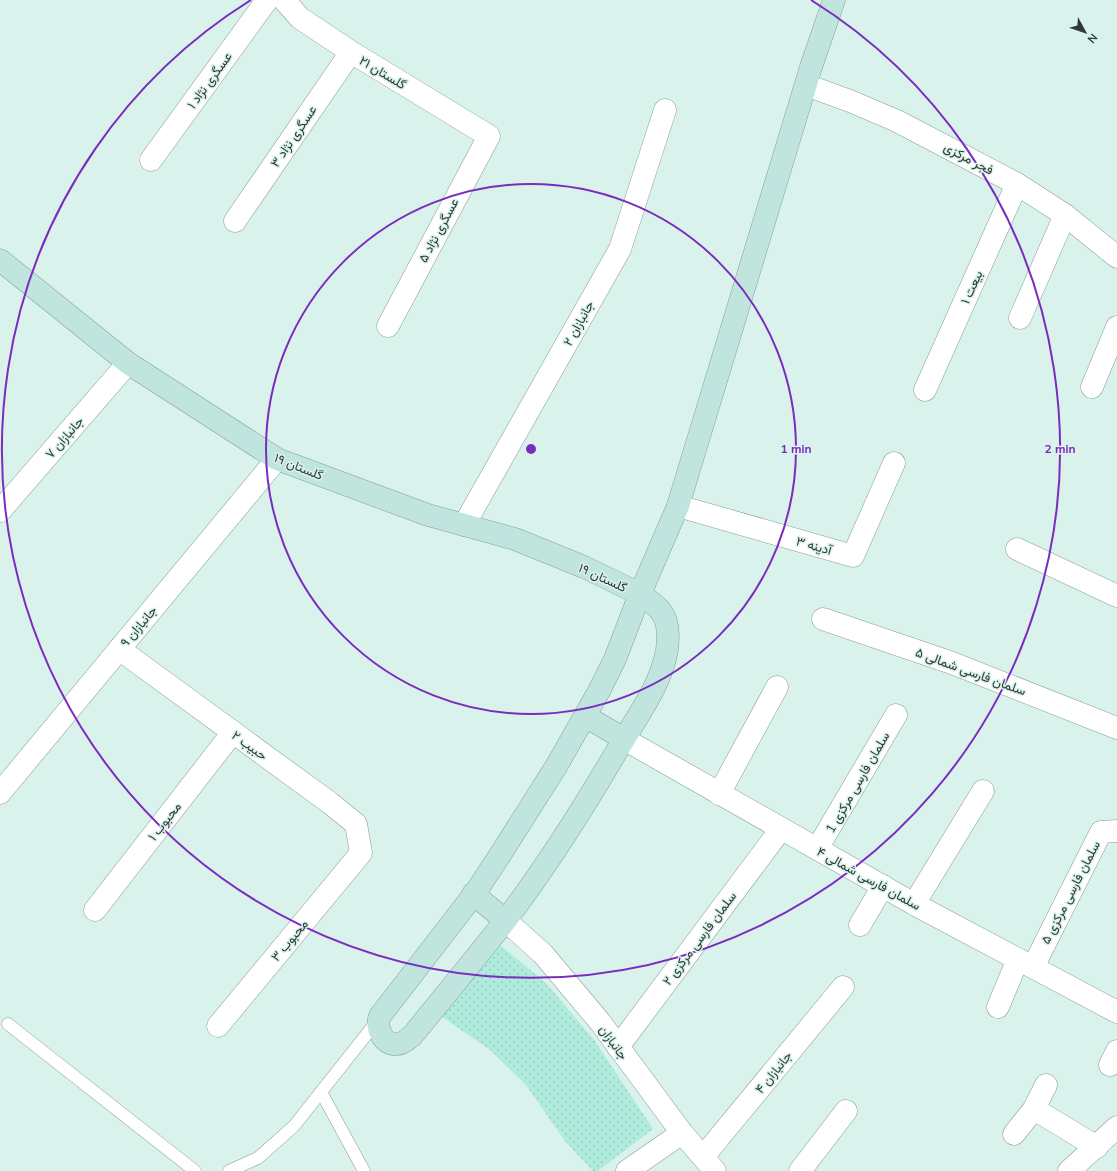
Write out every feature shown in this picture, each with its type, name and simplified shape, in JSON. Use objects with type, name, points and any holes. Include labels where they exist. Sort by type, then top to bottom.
[{"type":"main road","points":[[378,1020],[473,894],[516,830],[584,716],[615,659],[640,594],[678,506],[806,85],[834,0]]},
{"type":"main road","name":"گلستان ۱۹","points":[[0,260],[128,363],[277,459],[428,515],[516,539],[584,567],[640,594],[658,606],[665,616],[668,637],[664,664],[650,695],[550,858],[505,920],[412,1036],[397,1044],[390,1043],[381,1034],[378,1020]]},
{"type":"main road","points":[[584,716],[624,739]]},
{"type":"main road","points":[[473,894],[505,920]]},
{"type":"street","name":"عسگری نژاد ۱","points":[[151,160],[267,0]]},
{"type":"street","name":"گلستان ۲۱","points":[[284,0],[300,18],[350,52],[489,136]]},
{"type":"street","name":"عسگری نژاد ۳","points":[[235,221],[350,52]]},
{"type":"street","name":"فجر مرکزی","points":[[806,85],[850,101],[897,121],[1017,184],[1064,215],[1117,257]]},
{"type":"street","name":"جانبازان ۲","points":[[464,525],[620,249],[665,110]]},
{"type":"street","name":"عسگری نژاد ۵","points":[[388,326],[489,136]]},
{"type":"street","name":"بیعت ۱","points":[[925,390],[1017,184]]},
{"type":"street","points":[[1020,318],[1064,215]]},
{"type":"street","points":[[1092,387],[1117,327]]},
{"type":"street","name":"جانبازان ۷","points":[[0,510],[128,363]]},
{"type":"street","name":"جانبازان ۹","points":[[0,793],[277,459]]},
{"type":"street","name":"آدینه ۳","points":[[678,506],[854,556],[894,463]]},
{"type":"street","points":[[1017,549],[1117,596]]},
{"type":"street","name":"سلمان فارسی شمالی ۵","points":[[823,619],[952,663],[1117,728]]},
{"type":"street","name":"حبیب ۲","points":[[119,650],[330,803],[356,824],[361,853]]},
{"type":"street","points":[[719,794],[777,687]]},
{"type":"street","name":"سلمان فارسی مرکزی 1","points":[[817,849],[896,715]]},
{"type":"street","name":"محبوب ۱","points":[[95,910],[233,732]]},
{"type":"street","name":"سلمان فارسی شمالی ۴","points":[[624,739],[914,904],[1117,1012]]},
{"type":"street","points":[[914,904],[983,791]]},
{"type":"street","name":"سلمان فارسی مرکزی ۲","points":[[618,1047],[781,829]]},
{"type":"street","name":"سلمان فارسی مرکزی ۵","points":[[1025,963],[1101,832],[1117,831]]},
{"type":"street","name":"محبوب ۳","points":[[218,1026],[361,853]]},
{"type":"street","points":[[860,925],[883,886]]},
{"type":"street","name":"جانبازان","points":[[505,920],[543,954],[600,1022],[682,1133],[709,1164]]},
{"type":"street","points":[[998,1007],[1025,963]]},
{"type":"street","name":"جانبازان ۴","points":[[709,1164],[843,987]]},
{"type":"street","points":[[1014,1134],[1034,1109],[1046,1085]]},
{"type":"street","points":[[1034,1109],[1097,1147]]},
{"type":"street","points":[[800,1171],[846,1111]]},
{"type":"street","points":[[1069,1171],[1117,1128]]},
{"type":"street","points":[[627,1171],[682,1133]]},
{"type":"lane","points":[[229,1171],[258,1158],[294,1126],[378,1020]]},
{"type":"lane","points":[[8,1024],[196,1171]]},
{"type":"lane","points":[[321,1092],[364,1171]]},
{"type":"green space","points":[[488,935],[546,983],[595,1041],[653,1129],[598,1171],[593,1171],[565,1141],[526,1085],[489,1049],[439,1015]]}]
